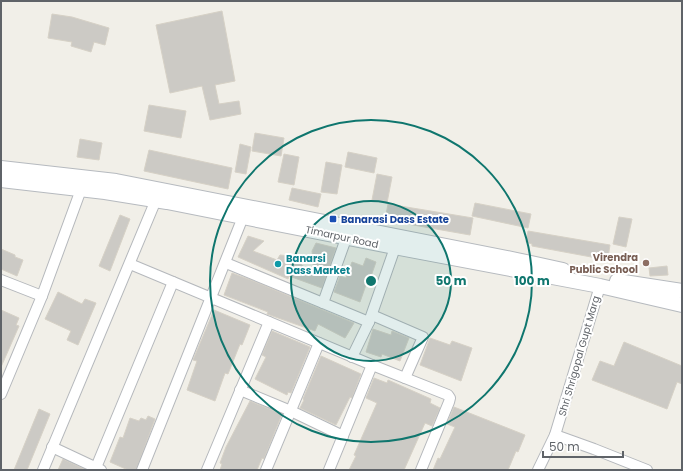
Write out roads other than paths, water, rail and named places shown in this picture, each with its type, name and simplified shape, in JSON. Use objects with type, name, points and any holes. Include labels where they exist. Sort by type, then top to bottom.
[{"type":"street","name":"Timarpur Road","points":[[1,168],[159,195],[397,242],[517,260],[682,304]]},
{"type":"street","name":"Timarpur Road","points":[[1,180],[83,183]]},
{"type":"street","points":[[1,394],[42,296],[83,183]]},
{"type":"street","points":[[43,470],[159,195]]},
{"type":"street","points":[[142,470],[245,212]]},
{"type":"street","points":[[322,303],[348,232]]},
{"type":"street","points":[[352,357],[370,318],[397,242]]},
{"type":"street","points":[[226,262],[322,303],[370,318],[422,337],[405,378]]},
{"type":"street","points":[[130,264],[352,357],[448,395],[450,398],[449,402],[421,470]]},
{"type":"street","points":[[1,280],[42,296]]},
{"type":"street","points":[[52,447],[97,469],[174,282]]},
{"type":"street","name":"Timarpur Road","points":[[601,283],[682,291]]},
{"type":"street","name":"Shri Shrigopal Gupt Marg","points":[[538,470],[556,435],[601,283]]},
{"type":"street","points":[[207,470],[269,322]]},
{"type":"street","points":[[266,470],[319,343]]},
{"type":"street","points":[[329,470],[372,365]]},
{"type":"street","points":[[240,390],[291,411],[343,436]]},
{"type":"street","points":[[556,435],[647,470]]},
{"type":"place","name":"Banarasi Dass Estate","points":[[333,219]]},
{"type":"place","name":"Virendra Public School","points":[[646,263]]},
{"type":"place","name":"Banarsi Dass Market","points":[[278,264]]}]
